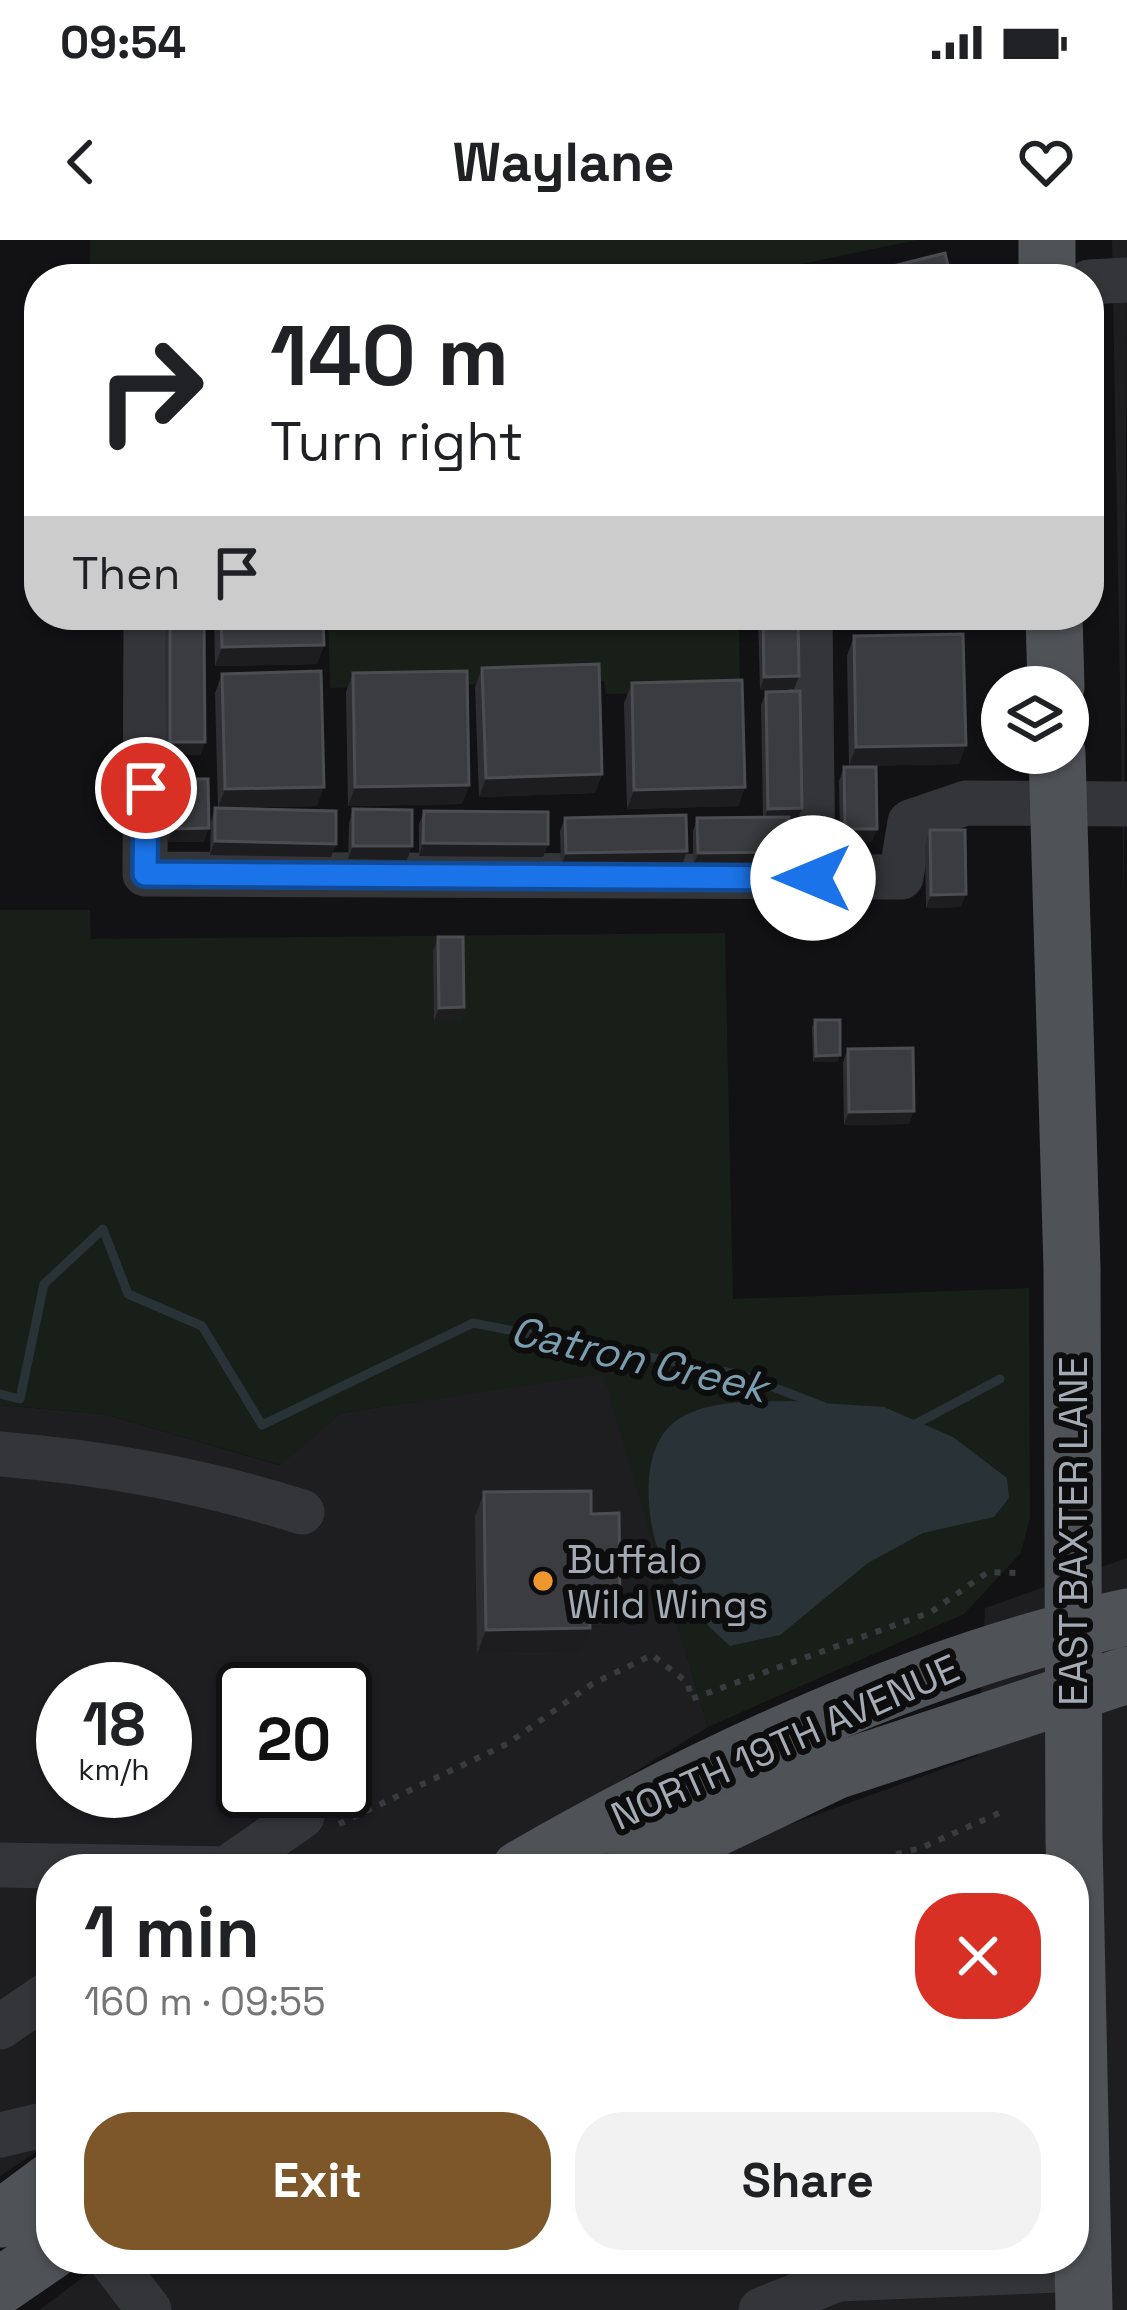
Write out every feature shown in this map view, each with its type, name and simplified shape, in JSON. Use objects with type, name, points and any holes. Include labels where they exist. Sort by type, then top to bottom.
[{"type":"main road","points":[[1054,630],[1055,666]]},
{"type":"main road","name":"EAST BAXTER LANE","points":[[1058,780],[1072,1268],[1100,1623],[1089,2075]]},
{"type":"main road","name":"NORTH 19TH AVENUE","points":[[546,1854],[944,1666],[1100,1623]]},
{"type":"main road","name":"NORTH 19TH AVENUE","points":[[661,1854],[835,1771],[1100,1682]]},
{"type":"main road","points":[[0,2219],[36,2192]]},
{"type":"main road","points":[[0,2286],[36,2261]]},
{"type":"street","points":[[146,630],[145,874],[901,877],[910,822],[966,803],[1058,780],[1127,803]]},
{"type":"street","points":[[810,630],[813,878]]},
{"type":"street","points":[[0,1454],[113,1464],[207,1482],[302,1512]]},
{"type":"street","points":[[256,1854],[320,1821]]},
{"type":"street","points":[[0,1865],[36,1866]]},
{"type":"street","points":[[0,2027],[36,2002]]},
{"type":"street","points":[[0,2135],[36,2127]]},
{"type":"street","points":[[121,2274],[148,2310]]},
{"type":"street","points":[[761,2310],[838,2278],[1083,2290]]},
{"type":"path","points":[[320,1821],[507,1744],[592,1684],[652,1655],[688,1683],[691,1699],[931,1612],[988,1572],[1016,1573]]},
{"type":"path","points":[[898,1854],[999,1813]]},
{"type":"shaded area","points":[[90,240],[917,240],[801,264],[90,264]]},
{"type":"shaded area","points":[[1112,240],[1127,240],[1124,906]]},
{"type":"shaded area","points":[[328,630],[739,630],[740,692],[606,694],[604,681],[330,688]]},
{"type":"shaded area","points":[[0,910],[90,910],[91,939],[725,933],[733,1299],[1029,1288],[1030,1517],[1021,1553],[964,1614],[708,1727],[603,1374],[341,1413],[280,1465],[104,1414],[0,1405]]},
{"type":"shaded area","points":[[604,1373],[708,1727],[501,1854],[36,1854],[36,2152],[0,2176],[0,1405],[104,1414],[279,1465],[341,1413]]},
{"type":"shaded area","points":[[791,1401],[884,1407],[953,1437],[1007,1478],[1009,1498],[994,1517],[923,1533],[868,1563],[780,1635],[730,1646],[690,1605],[662,1561],[651,1522],[652,1460],[668,1428],[694,1411],[726,1404]]},
{"type":"shaded area","points":[[1127,1558],[1127,2310],[39,2310],[88,2274],[1089,2274],[1089,1854],[711,1854],[978,1756],[985,1608]]},
{"type":"building","points":[[945,253],[948,264],[901,264]]},
{"type":"building","points":[[170,630],[204,630],[205,742],[170,742]]},
{"type":"building","points":[[221,630],[324,630],[324,645],[222,647]]},
{"type":"building","points":[[763,630],[798,630],[799,676],[764,677]]},
{"type":"building","points":[[963,634],[966,745],[856,747],[854,636]]},
{"type":"building","points":[[599,664],[602,774],[486,778],[482,668]]},
{"type":"building","points":[[321,671],[324,787],[225,789],[222,674]]},
{"type":"building","points":[[467,671],[469,785],[355,787],[353,673]]},
{"type":"building","points":[[742,680],[745,787],[634,790],[632,683]]},
{"type":"building","points":[[800,691],[802,808],[768,809],[766,692]]},
{"type":"building","points":[[844,767],[876,767],[877,829],[845,829]]},
{"type":"building","points":[[173,779],[208,779],[209,828],[173,829]]},
{"type":"building","points":[[215,808],[336,811],[336,844],[215,841]]},
{"type":"building","points":[[353,809],[412,810],[412,846],[353,846]]},
{"type":"building","points":[[424,811],[548,812],[548,844],[423,843]]},
{"type":"building","points":[[686,815],[687,851],[566,853],[565,818]]},
{"type":"building","points":[[789,817],[789,852],[698,853],[697,818]]},
{"type":"building","points":[[930,830],[965,830],[966,894],[931,895]]},
{"type":"building","points":[[438,937],[463,937],[464,1007],[439,1008]]},
{"type":"building","points":[[815,1020],[840,1020],[840,1055],[816,1056]]},
{"type":"building","points":[[913,1048],[914,1111],[849,1112],[848,1049]]},
{"type":"building","name":"Buffalo Wild Wings","points":[[591,1491],[591,1514],[619,1513],[620,1600],[589,1600],[590,1628],[486,1630],[484,1492]]},
{"type":"waterway","name":"Catron Creek","points":[[0,1394],[20,1399],[44,1284],[103,1229],[128,1294],[202,1326],[262,1425],[473,1323],[742,1375],[822,1406]]},
{"type":"waterway","name":"Catron Creek","points":[[910,1427],[1000,1379]]},
{"type":"place","name":"Buffalo Wild Wings","points":[[543,1581]]},
{"type":"route","points":[[146,788],[145,874],[813,878]]}]
